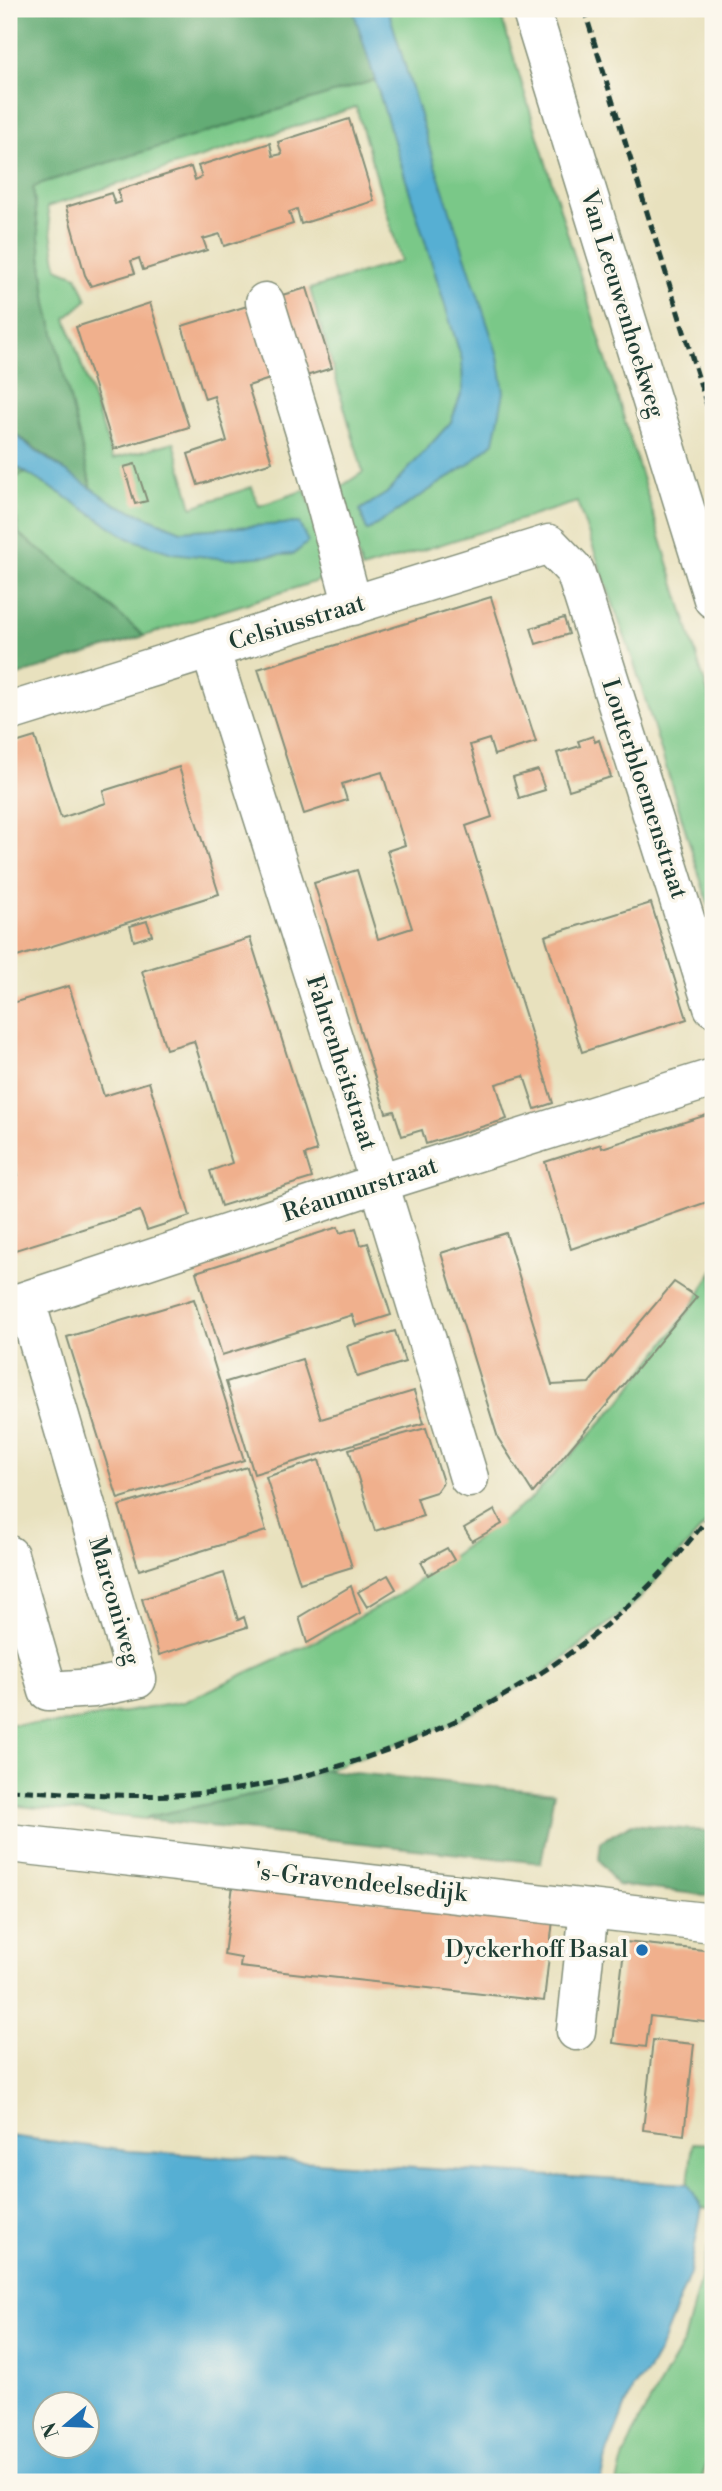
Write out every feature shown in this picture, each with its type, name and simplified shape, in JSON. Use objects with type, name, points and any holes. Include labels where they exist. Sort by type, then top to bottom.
[{"type":"street","name":"Van Leeuwenhoekweg","points":[[531,9],[713,599]]},
{"type":"street","points":[[265,302],[315,466],[353,606]]},
{"type":"street","name":"Celsiusstraat","points":[[9,712],[549,544],[575,571]]},
{"type":"street","name":"Louterbloemenstraat","points":[[575,571],[713,1007]]},
{"type":"street","name":"Fahrenheitstraat","points":[[210,649],[469,1478]]},
{"type":"street","name":"Réaumurstraat","points":[[18,1303],[379,1183],[713,1078]]},
{"type":"street","name":"Marconiweg","points":[[9,1555],[48,1691],[94,1688],[137,1679],[18,1303]]},
{"type":"street","name":"'s-Gravendeelsedijk","points":[[9,1843],[713,1923]]},
{"type":"street","points":[[576,2031],[589,1909]]},
{"type":"green space","points":[[9,9],[353,9],[375,80],[33,188],[47,304],[92,490],[9,429]]},
{"type":"green space","points":[[388,9],[499,9],[713,710],[713,920],[634,663],[577,502],[362,569],[339,488],[363,472],[310,289],[401,261],[356,107],[47,207],[57,268],[77,276],[87,300],[66,318],[113,459],[174,442],[192,507],[252,487],[259,506],[305,490],[336,575],[144,636],[77,578],[19,534],[9,480],[26,473],[63,495],[226,559],[294,554],[307,542],[299,523],[181,531],[115,504],[92,490],[47,304],[33,188],[375,80],[462,360],[463,389],[451,422],[387,493],[360,510],[367,531],[469,464],[494,442],[432,156]]},
{"type":"green space","points":[[9,462],[26,473],[9,480]]},
{"type":"green space","points":[[9,480],[19,534],[76,577],[144,636],[9,678]]},
{"type":"green space","points":[[713,1271],[713,1516],[636,1602],[545,1673],[452,1724],[260,1793],[146,1819],[9,1805],[9,1724],[55,1724],[184,1702],[326,1636],[400,1594],[530,1500],[620,1402],[691,1308]]},
{"type":"green space","points":[[325,1770],[554,1793],[541,1863],[146,1819],[260,1793]]},
{"type":"green space","points":[[632,1824],[713,1832],[713,1896],[617,1885],[599,1859],[601,1841]]},
{"type":"green space","points":[[693,2143],[713,2144],[713,2209],[702,2207],[688,2184]]},
{"type":"green space","points":[[713,2229],[713,2439],[701,2482],[617,2482],[624,2456],[639,2421],[684,2342]]},
{"type":"water","points":[[353,9],[388,9],[432,156],[498,356],[504,392],[494,442],[469,464],[367,531],[360,510],[387,493],[451,422],[463,389],[462,360]]},
{"type":"water","points":[[9,429],[34,450],[115,504],[181,531],[299,523],[308,542],[294,554],[226,559],[172,553],[128,538],[9,462]]},
{"type":"water","points":[[9,2136],[128,2151],[688,2184],[702,2207],[690,2273],[658,2353],[647,2373],[632,2390],[607,2453],[600,2482],[9,2482]]},
{"type":"building","points":[[349,119],[374,201],[301,224],[297,209],[289,212],[293,224],[224,246],[220,234],[203,239],[207,250],[143,270],[139,258],[131,261],[135,273],[91,286],[85,275],[66,207],[111,193],[115,204],[121,202],[118,190],[191,167],[195,180],[202,177],[198,166],[270,143],[273,156],[282,154],[278,142]]},
{"type":"building","points":[[307,288],[332,368],[306,376],[282,295]]},
{"type":"building","points":[[150,303],[189,427],[114,449],[76,327]]},
{"type":"building","points":[[257,303],[279,376],[248,386],[272,462],[198,485],[188,454],[227,441],[214,396],[205,399],[182,326]]},
{"type":"building","points":[[135,464],[147,501],[135,504],[124,467]]},
{"type":"building","points":[[491,597],[536,742],[494,755],[489,739],[470,745],[492,817],[466,826],[553,1103],[535,1109],[524,1076],[496,1084],[507,1119],[426,1144],[422,1130],[402,1136],[394,1111],[386,1113],[314,883],[357,870],[378,939],[412,928],[387,851],[405,845],[382,772],[342,784],[347,800],[304,814],[258,669]]},
{"type":"building","points":[[564,618],[569,634],[536,644],[531,628]]},
{"type":"building","points":[[593,736],[595,742],[599,740],[611,777],[569,790],[557,753],[580,746],[578,741]]},
{"type":"building","points":[[35,737],[61,818],[106,803],[103,791],[179,767],[219,894],[17,957],[9,932],[9,745]]},
{"type":"building","points":[[538,770],[545,790],[519,798],[513,777]]},
{"type":"building","points":[[651,903],[687,1019],[582,1052],[545,936]]},
{"type":"building","points":[[147,921],[152,935],[134,941],[130,926]]},
{"type":"building","points":[[250,938],[317,1151],[305,1155],[312,1178],[221,1206],[210,1171],[232,1163],[194,1041],[166,1049],[142,971]]},
{"type":"building","points":[[69,986],[104,1096],[149,1082],[190,1216],[147,1230],[140,1211],[9,1252],[9,1178],[18,1175],[9,1146],[9,1004]]},
{"type":"building","points":[[713,1113],[713,1200],[571,1249],[545,1162],[601,1144],[602,1148]]},
{"type":"building","points":[[338,1227],[340,1233],[356,1228],[361,1245],[368,1243],[391,1315],[356,1326],[352,1315],[222,1355],[196,1272]]},
{"type":"building","points":[[506,1233],[552,1385],[589,1383],[674,1282],[697,1297],[533,1493],[498,1438],[441,1253]]},
{"type":"building","points":[[194,1299],[244,1460],[118,1499],[67,1337]]},
{"type":"building","points":[[395,1331],[405,1362],[357,1377],[347,1346]]},
{"type":"building","points":[[302,1359],[321,1419],[414,1391],[424,1423],[254,1474],[226,1382]]},
{"type":"building","points":[[426,1428],[443,1482],[436,1492],[417,1498],[423,1516],[375,1531],[349,1449]]},
{"type":"building","points":[[319,1460],[352,1567],[300,1583],[266,1477]]},
{"type":"building","points":[[247,1467],[266,1531],[139,1570],[119,1506]]},
{"type":"building","points":[[495,1510],[502,1524],[472,1541],[464,1528]]},
{"type":"building","points":[[447,1548],[454,1560],[428,1575],[421,1562]]},
{"type":"building","points":[[224,1573],[238,1620],[244,1617],[247,1627],[159,1655],[142,1599]]},
{"type":"building","points":[[388,1575],[396,1589],[367,1607],[358,1592]]},
{"type":"building","points":[[351,1586],[360,1613],[307,1643],[299,1617]]},
{"type":"building","points":[[233,1885],[553,1920],[544,2001],[240,1967],[241,1958],[224,1955]]},
{"type":"building","points":[[625,1942],[713,1951],[713,2023],[650,2016],[646,2047],[613,2043]]},
{"type":"building","points":[[653,2040],[694,2044],[684,2135],[643,2130]]},
{"type":"railway","points":[[584,9],[713,425]]},
{"type":"railway","points":[[9,1790],[131,1795],[204,1793],[261,1785],[319,1772],[377,1754],[433,1731],[540,1674],[632,1602],[654,1581],[713,1512]]},
{"type":"place","name":"Dyckerhoff Basal","points":[[642,1950]]}]
